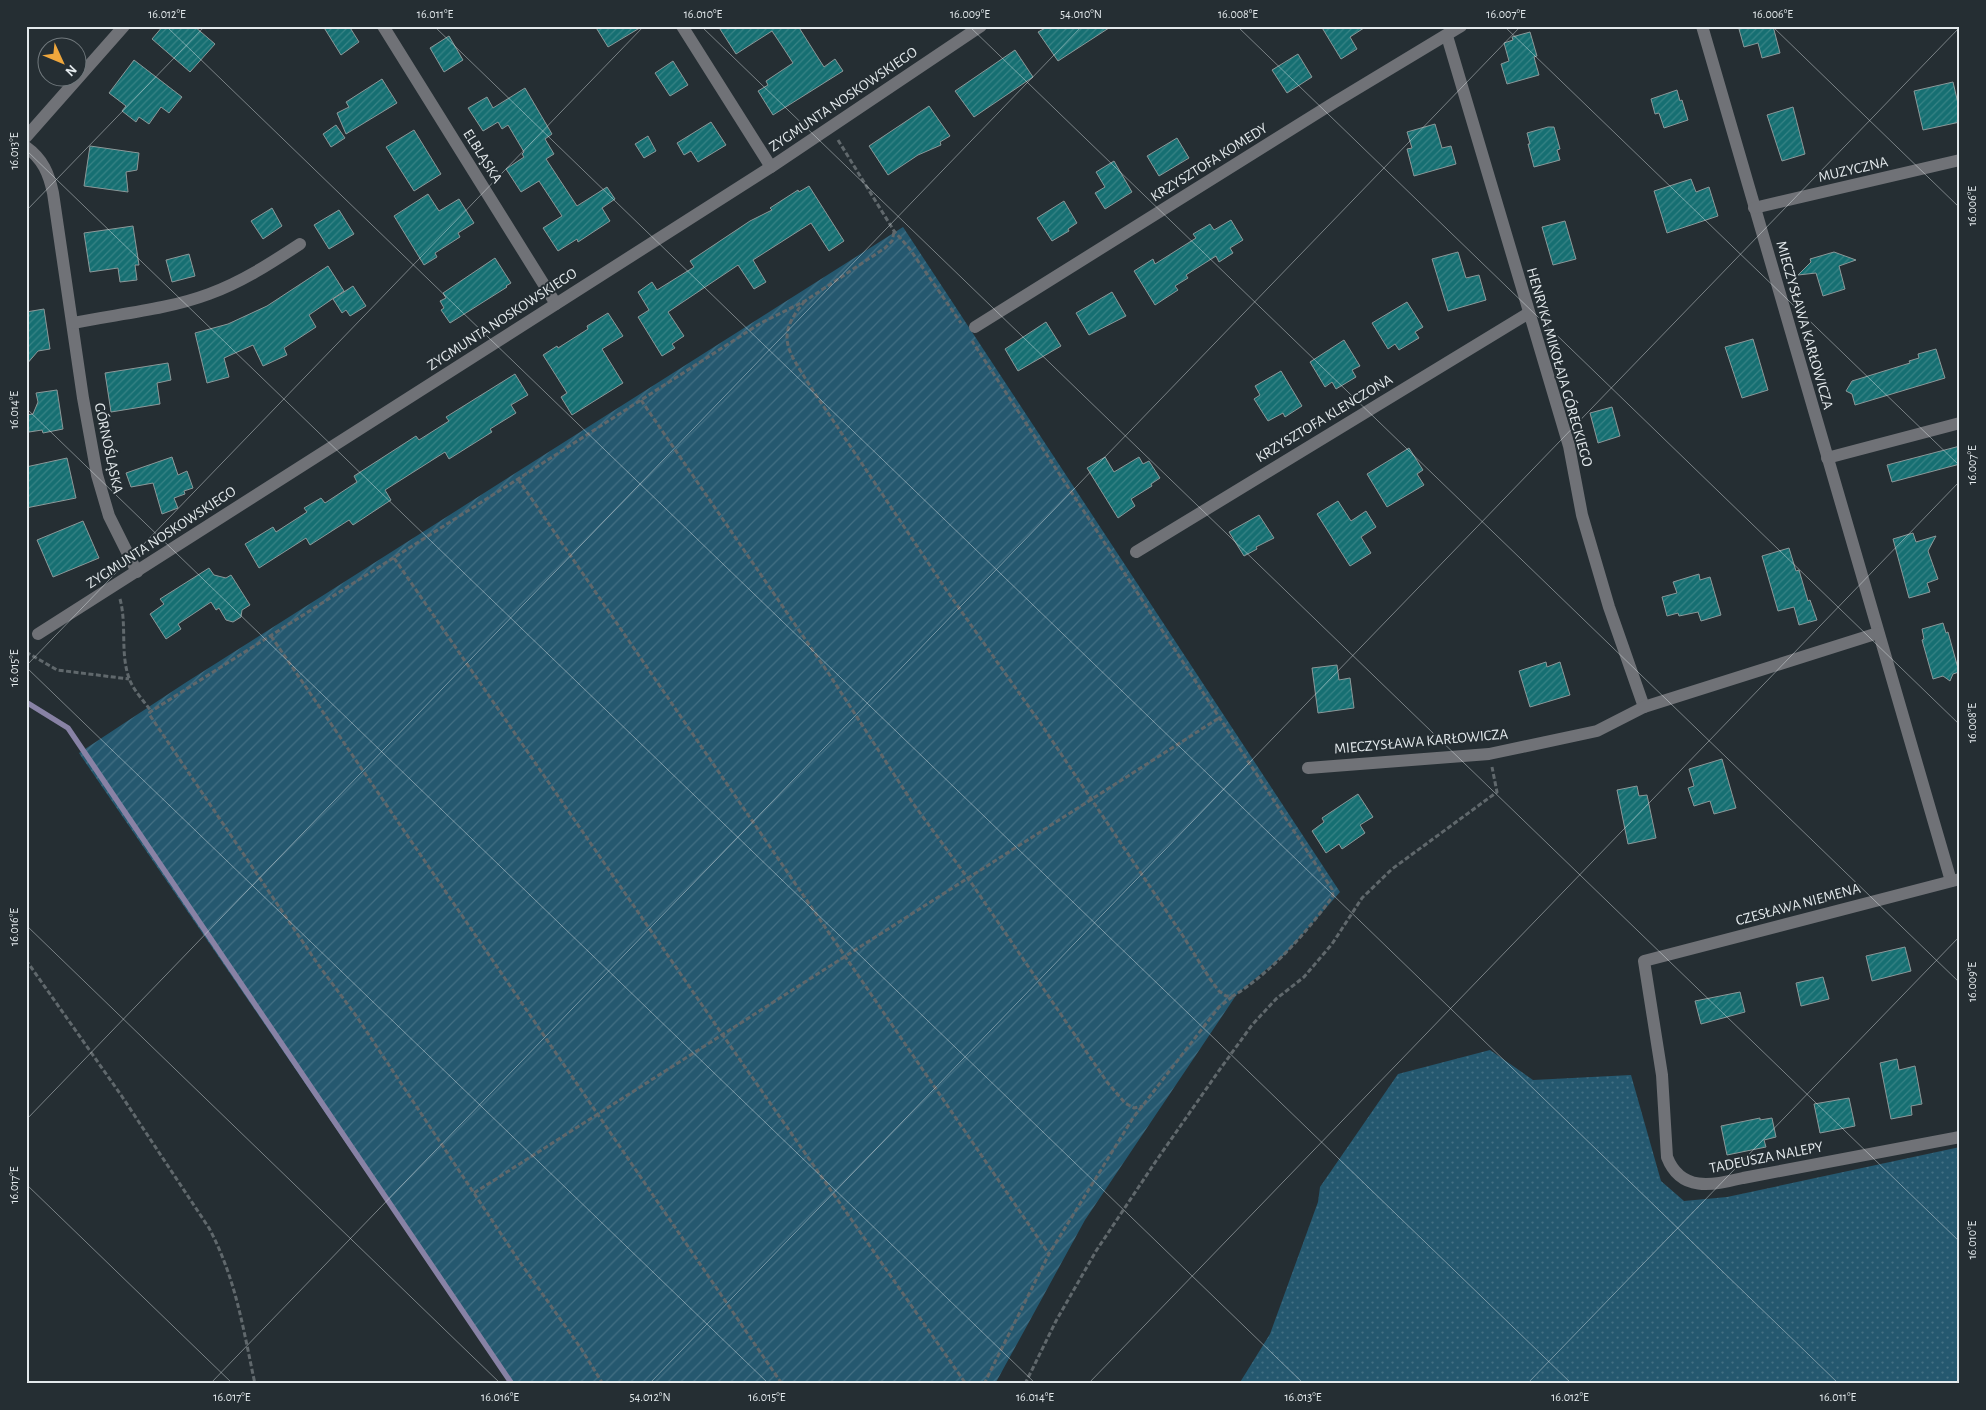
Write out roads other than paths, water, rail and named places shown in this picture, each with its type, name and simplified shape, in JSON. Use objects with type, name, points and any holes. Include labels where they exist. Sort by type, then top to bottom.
[{"type":"street","points":[[26,137],[124,26]]},
{"type":"street","name":"ELBLĄSKA","points":[[383,26],[556,304]]},
{"type":"street","points":[[682,26],[771,167]]},
{"type":"street","name":"ZYGMUNTA NOSKOWSKIEGO","points":[[38,634],[771,167],[964,31],[982,26]]},
{"type":"street","name":"KRZYSZTOFA KOMEDY","points":[[971,332],[1336,102],[1461,26]]},
{"type":"street","name":"MIECZYSŁAWA KARŁOWICZA","points":[[1702,26],[1878,633],[1955,880]]},
{"type":"street","name":"HENRYKA MIKOŁAJA GÓRECKIEGO","points":[[1447,36],[1569,446],[1584,524],[1609,607],[1644,707]]},
{"type":"street","name":"GÓRNOŚLĄSKA","points":[[26,147],[44,165],[49,177],[73,323],[83,398],[99,483],[114,530],[137,572]]},
{"type":"street","name":"MUZYCZNA","points":[[1754,208],[1960,160]]},
{"type":"street","points":[[73,323],[167,305],[208,294],[254,274],[300,244]]},
{"type":"street","name":"KRZYSZTOFA KLENCZONA","points":[[1136,552],[1529,313]]},
{"type":"street","points":[[1827,458],[1960,423]]},
{"type":"street","name":"MIECZYSŁAWA KARŁOWICZA","points":[[1308,768],[1489,754],[1597,731],[1644,707],[1878,633]]},
{"type":"street","name":"CZESŁAWA NIEMENA","points":[[1644,961],[1955,880]]},
{"type":"street","name":"TADEUSZA NALEPY","points":[[1644,961],[1662,1074],[1667,1157],[1671,1167],[1679,1176],[1691,1182],[1705,1185],[1717,1184],[1960,1137]]},
{"type":"waterway","points":[[26,702],[68,728],[512,1384]]}]
